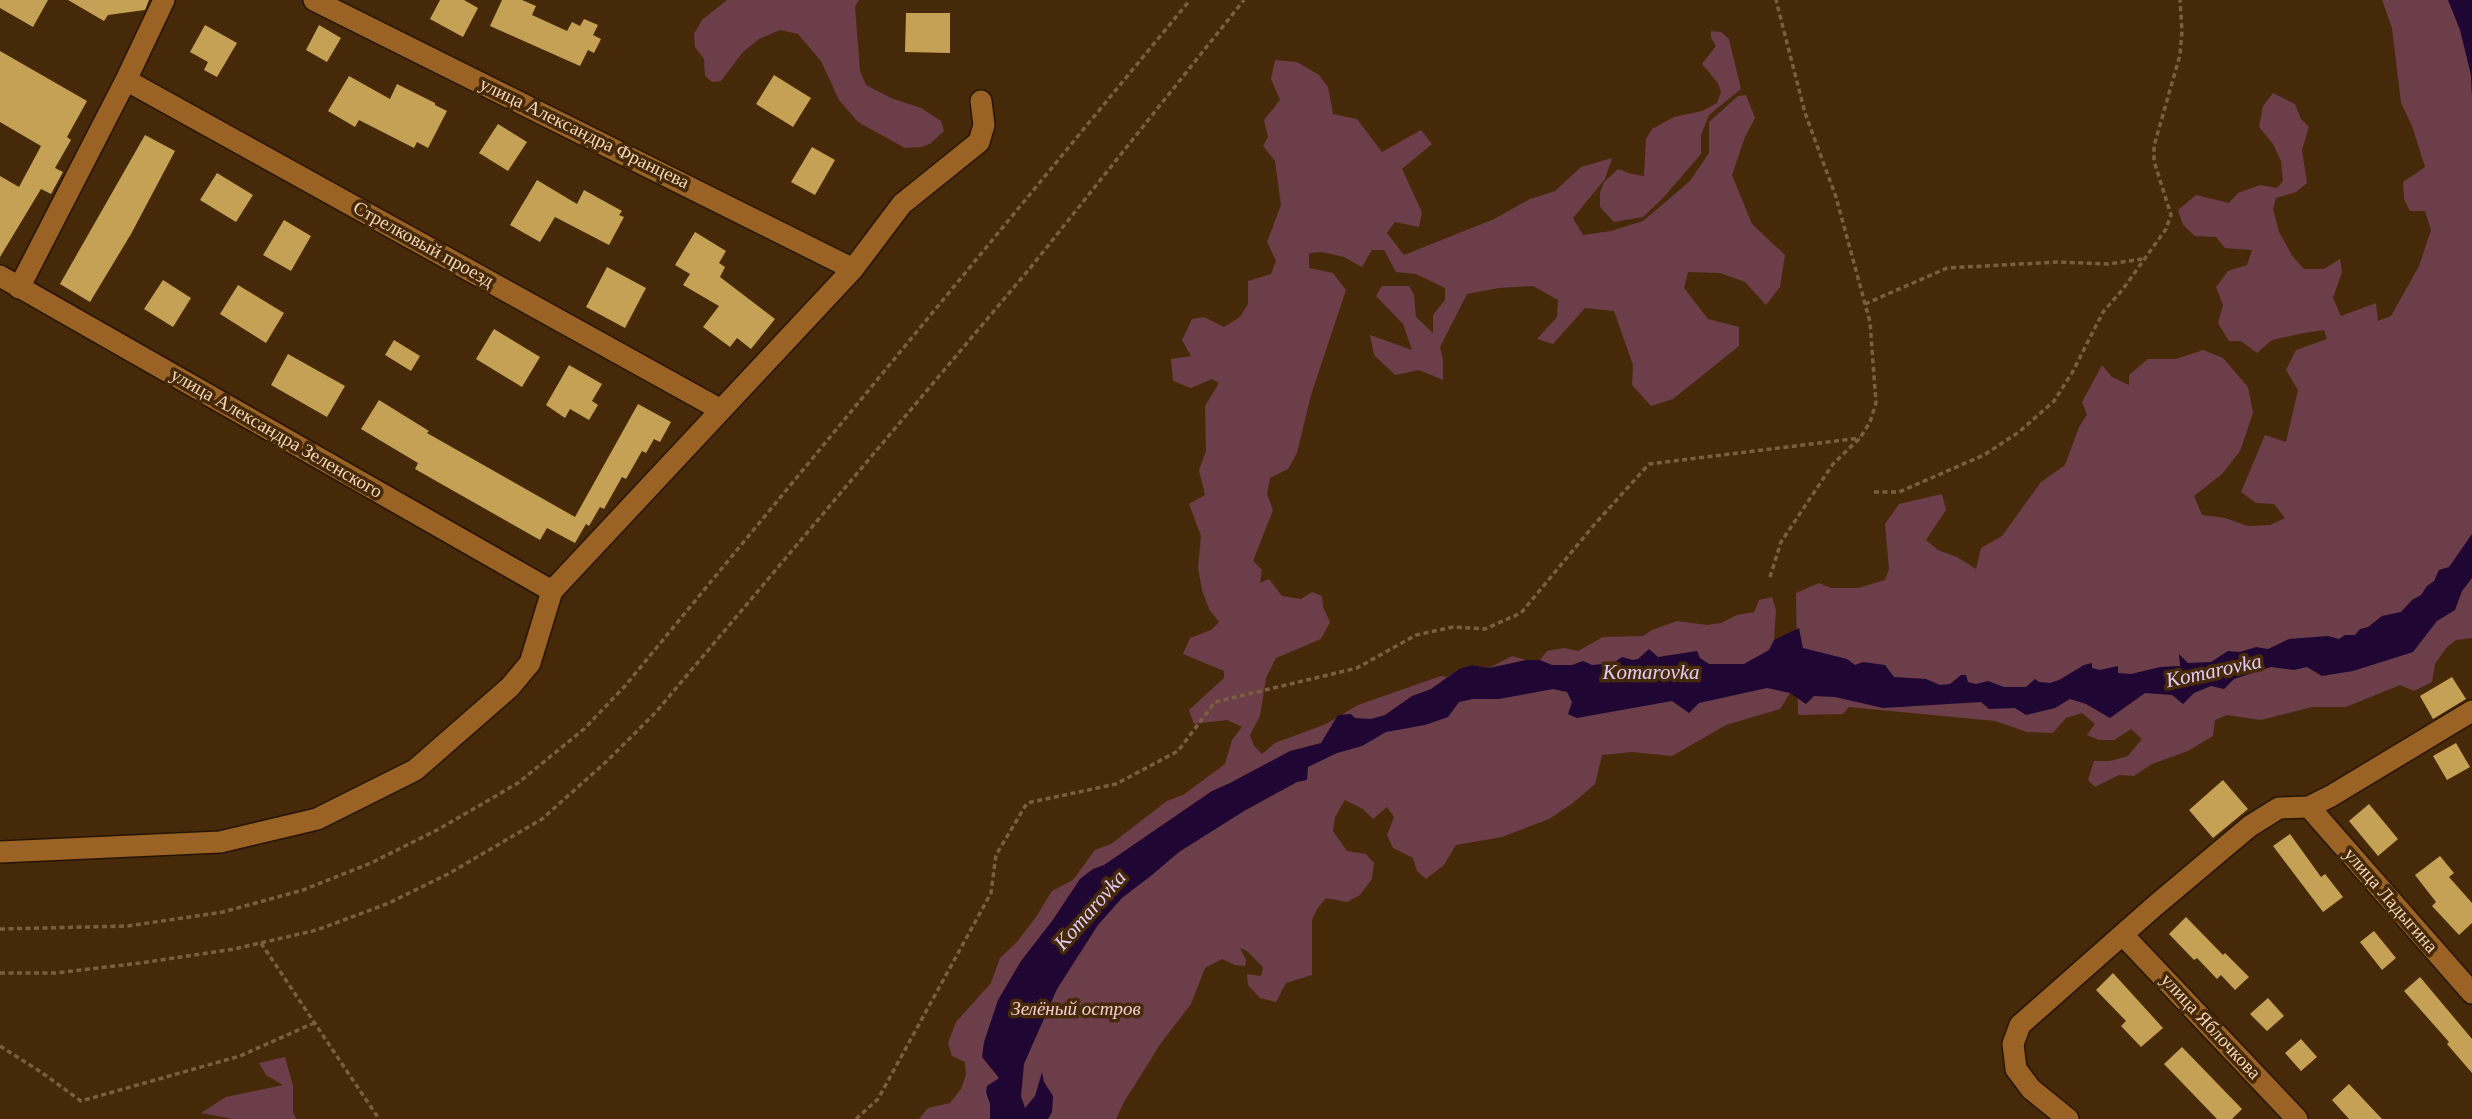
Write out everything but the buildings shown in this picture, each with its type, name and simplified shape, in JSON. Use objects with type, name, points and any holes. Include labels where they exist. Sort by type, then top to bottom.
[{"type":"street","points":[[19,288],[164,0]]},
{"type":"street","name":"улица Александра Францева","points":[[314,0],[853,269]]},
{"type":"street","name":"Стрелковый проезд","points":[[126,80],[721,410]]},
{"type":"street","points":[[0,852],[220,842],[317,818],[415,770],[510,687],[530,663],[552,591],[853,269],[902,204],[979,142],[984,125],[981,102]]},
{"type":"street","name":"улица Александра Зеленского","points":[[0,276],[552,591]]},
{"type":"street","points":[[2068,1119],[2031,1089],[2015,1069],[2013,1044],[2020,1025],[2250,826],[2279,808],[2309,807],[2472,711]]},
{"type":"street","name":"улица Ладыгина","points":[[2309,807],[2472,993]]},
{"type":"street","name":"улица Яблочкова","points":[[2123,935],[2297,1119]]},
{"type":"path","points":[[0,929],[128,926],[223,912],[303,890],[371,863],[439,829],[518,783],[584,729],[625,686],[1190,0]]},
{"type":"path","points":[[0,974],[55,973],[140,963],[261,943],[317,930],[389,902],[448,874],[542,819],[607,761],[656,712],[1022,278],[1244,0]]},
{"type":"path","points":[[1770,577],[1781,542],[1833,464],[1860,438],[1870,422],[1876,403],[1870,322],[1836,197],[1805,113],[1776,0]]},
{"type":"path","points":[[1874,492],[1899,492],[1984,455],[2020,432],[2054,401],[2103,312],[2166,229],[2171,215],[2154,161],[2154,146],[2180,55],[2180,0]]},
{"type":"path","points":[[1865,304],[1947,268],[2058,262],[2108,264],[2143,258]]},
{"type":"path","points":[[856,1119],[878,1099],[991,893],[996,855],[1027,803],[1116,784],[1178,751],[1215,702],[1357,668],[1416,635],[1452,627],[1485,629],[1521,614],[1594,525],[1649,464],[1860,438]]},
{"type":"path","points":[[261,943],[379,1119]]},
{"type":"path","points":[[0,1046],[81,1101],[240,1056],[314,1023]]},
{"type":"green space","points":[[727,0],[859,0],[855,7],[860,71],[866,85],[891,98],[921,108],[941,121],[944,131],[922,147],[905,148],[858,122],[839,100],[821,61],[798,34],[780,30],[759,39],[743,52],[721,81],[712,82],[705,76],[704,59],[695,47],[694,34],[702,20]]},
{"type":"green space","points":[[2382,0],[2472,0],[2472,638],[2456,640],[2447,647],[2435,664],[2432,682],[2414,691],[2400,685],[2346,707],[2312,707],[2261,720],[2227,715],[2215,720],[2213,736],[2188,751],[2152,764],[2134,776],[2119,775],[2095,787],[2088,780],[2094,761],[2110,761],[2128,756],[2142,739],[2131,729],[2114,740],[2099,740],[2087,735],[2095,724],[2082,713],[2066,718],[2053,733],[2027,732],[1995,721],[1849,707],[1843,714],[1798,715],[1796,593],[1819,583],[1831,588],[1858,588],[1885,580],[1889,569],[1885,524],[1899,504],[1942,494],[1946,510],[1926,540],[1938,550],[1957,557],[1976,569],[1981,548],[2002,536],[2041,482],[2065,465],[2079,427],[2087,415],[2082,402],[2102,365],[2112,377],[2129,385],[2129,375],[2148,359],[2176,359],[2203,350],[2223,358],[2248,387],[2253,413],[2240,451],[2222,474],[2194,496],[2202,515],[2225,518],[2248,526],[2270,525],[2285,518],[2274,504],[2256,503],[2241,492],[2265,435],[2286,442],[2298,390],[2286,370],[2296,350],[2327,339],[2324,330],[2272,340],[2257,353],[2241,341],[2229,341],[2218,323],[2223,305],[2216,287],[2228,271],[2247,265],[2252,250],[2225,248],[2216,237],[2195,236],[2183,225],[2178,210],[2196,195],[2229,203],[2238,193],[2260,185],[2277,188],[2283,181],[2281,161],[2273,144],[2259,127],[2263,106],[2273,93],[2295,104],[2301,119],[2309,127],[2302,150],[2307,183],[2296,192],[2276,198],[2273,209],[2279,232],[2293,257],[2304,269],[2324,269],[2340,259],[2342,272],[2333,298],[2341,316],[2376,303],[2378,321],[2391,316],[2419,266],[2431,230],[2425,211],[2410,211],[2404,199],[2403,182],[2425,167],[2412,126],[2401,103],[2392,28]]},
{"type":"green space","points":[[1711,31],[1721,32],[1729,39],[1741,89],[1709,115],[1701,135],[1701,154],[1663,198],[1643,217],[1614,222],[1600,207],[1600,192],[1604,182],[1618,169],[1644,176],[1646,139],[1652,129],[1674,117],[1702,111],[1717,103],[1721,92],[1718,83],[1702,64],[1716,46],[1711,38]]},
{"type":"green space","name":"Зелёный остров","points":[[1275,60],[1297,62],[1319,75],[1328,87],[1333,114],[1357,119],[1382,152],[1421,130],[1432,144],[1402,169],[1422,212],[1419,227],[1395,222],[1387,233],[1404,255],[1494,219],[1530,199],[1555,191],[1581,167],[1612,158],[1605,179],[1573,218],[1583,235],[1611,231],[1643,221],[1690,181],[1709,153],[1709,122],[1738,96],[1746,95],[1755,118],[1745,137],[1732,175],[1752,224],[1785,255],[1780,287],[1766,305],[1745,282],[1720,273],[1688,272],[1684,288],[1708,319],[1739,327],[1739,346],[1673,399],[1651,406],[1632,385],[1633,365],[1614,311],[1585,308],[1553,344],[1537,339],[1557,317],[1558,300],[1533,286],[1498,288],[1467,294],[1440,347],[1443,380],[1419,370],[1395,375],[1374,355],[1370,335],[1412,350],[1403,324],[1376,296],[1382,286],[1409,286],[1414,295],[1416,317],[1433,333],[1433,315],[1445,300],[1445,288],[1416,274],[1396,272],[1384,250],[1372,250],[1362,267],[1344,257],[1322,252],[1309,253],[1309,268],[1333,273],[1346,290],[1311,395],[1297,453],[1288,469],[1270,478],[1267,494],[1273,510],[1253,561],[1262,570],[1260,583],[1269,579],[1282,596],[1301,599],[1312,592],[1322,596],[1323,607],[1330,622],[1321,639],[1276,658],[1266,678],[1260,716],[1250,735],[1254,746],[1262,754],[1275,743],[1326,724],[1358,705],[1441,676],[1447,677],[1472,665],[1489,668],[1512,656],[1540,660],[1547,651],[1564,648],[1578,651],[1603,637],[1643,636],[1677,621],[1707,625],[1721,623],[1737,615],[1754,612],[1759,600],[1772,597],[1776,610],[1774,640],[1790,693],[1780,709],[1726,725],[1672,756],[1632,752],[1602,755],[1595,784],[1573,803],[1549,819],[1502,837],[1456,845],[1444,865],[1426,879],[1417,871],[1413,858],[1393,848],[1387,835],[1394,817],[1387,807],[1373,819],[1363,809],[1345,800],[1335,817],[1333,831],[1347,851],[1366,854],[1374,863],[1372,879],[1360,895],[1347,902],[1326,898],[1317,909],[1312,920],[1312,975],[1286,983],[1276,1002],[1260,998],[1248,985],[1247,974],[1261,976],[1263,967],[1247,951],[1240,948],[1246,960],[1245,966],[1222,959],[1205,968],[1191,1004],[1161,1043],[1116,1119],[919,1119],[928,1108],[950,1103],[961,1089],[966,1075],[965,1062],[952,1056],[948,1043],[956,1022],[991,983],[1000,958],[1017,942],[1052,891],[1073,880],[1095,850],[1111,844],[1167,801],[1183,795],[1225,764],[1232,740],[1242,727],[1227,720],[1194,724],[1189,710],[1224,678],[1224,671],[1183,654],[1190,638],[1211,630],[1219,622],[1209,609],[1202,590],[1198,568],[1201,536],[1189,504],[1205,495],[1199,470],[1206,451],[1205,406],[1219,383],[1212,379],[1191,388],[1173,381],[1171,359],[1191,356],[1182,340],[1192,319],[1204,317],[1224,327],[1240,317],[1248,304],[1248,281],[1271,274],[1276,261],[1267,242],[1281,205],[1275,161],[1263,146],[1268,137],[1264,120],[1280,100],[1271,79]]},
{"type":"green space","points":[[285,1057],[293,1086],[293,1112],[296,1119],[233,1119],[201,1113],[226,1097],[283,1085],[266,1075],[259,1063]]},
{"type":"water","points":[[2448,0],[2472,0],[2472,98],[2471,75],[2460,30]]},
{"type":"water","name":"Komarovka","points":[[2472,534],[2472,578],[2462,591],[2455,610],[2437,621],[2413,652],[2353,671],[2322,676],[2307,667],[2294,670],[2271,667],[2234,679],[2224,689],[2211,686],[2194,693],[2183,704],[2172,695],[2145,693],[2110,718],[2086,704],[2070,699],[2055,708],[2026,715],[2015,708],[1989,709],[1981,702],[1883,708],[1835,697],[1814,696],[1806,704],[1790,693],[1767,688],[1699,703],[1689,713],[1672,701],[1577,718],[1568,714],[1572,702],[1567,692],[1553,689],[1499,699],[1459,702],[1448,717],[1425,725],[1386,732],[1362,746],[1337,753],[1308,767],[1307,780],[1297,782],[1244,811],[1179,852],[1122,898],[1098,925],[1057,989],[1024,1064],[1021,1096],[1025,1108],[1035,1096],[1042,1072],[1044,1082],[1053,1096],[1052,1112],[1048,1119],[990,1119],[987,1086],[999,1078],[982,1057],[984,1042],[998,1000],[1021,961],[1080,879],[1212,791],[1290,751],[1321,743],[1338,715],[1351,714],[1355,718],[1371,719],[1385,715],[1412,696],[1431,689],[1459,669],[1472,665],[1489,668],[1526,660],[1540,660],[1552,665],[1572,665],[1583,661],[1592,665],[1613,663],[1622,657],[1638,659],[1649,649],[1658,657],[1697,651],[1700,658],[1709,664],[1744,664],[1769,650],[1774,640],[1799,628],[1803,648],[1847,659],[1855,665],[1863,662],[1885,665],[1894,677],[1926,679],[1940,685],[1950,684],[1961,675],[1966,675],[1968,682],[1976,684],[1988,681],[2004,687],[2026,687],[2035,679],[2050,683],[2059,680],[2092,663],[2092,668],[2100,670],[2118,666],[2118,673],[2131,674],[2160,667],[2180,666],[2179,654],[2188,663],[2211,662],[2228,651],[2240,652],[2256,647],[2268,649],[2289,639],[2328,636],[2339,639],[2345,635],[2355,635],[2382,616],[2401,612],[2421,595],[2434,581],[2439,570],[2449,567]]}]
